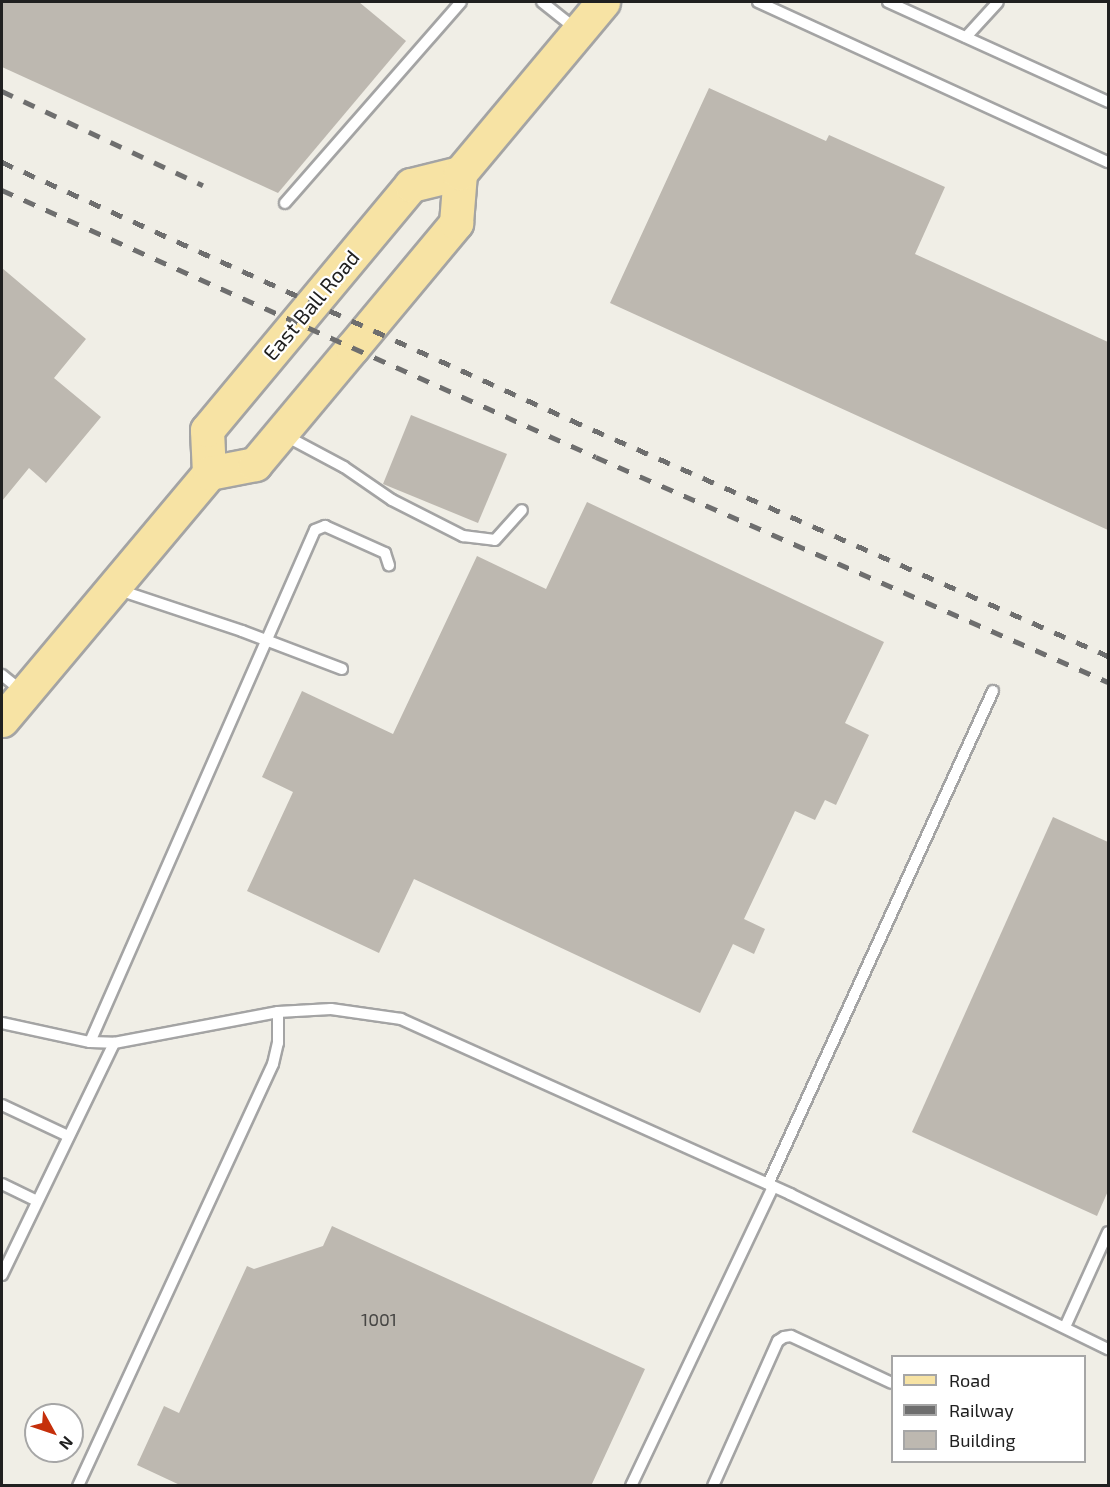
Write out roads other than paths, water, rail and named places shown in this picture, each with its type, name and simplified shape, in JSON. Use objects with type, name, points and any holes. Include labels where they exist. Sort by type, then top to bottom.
[{"type":"main road","points":[[2,720],[13,684],[113,588],[209,473],[255,464],[281,433],[456,223],[460,173],[603,2]]},
{"type":"main road","name":"East Ball Road","points":[[209,473],[207,430],[411,185],[460,173]]},
{"type":"lane","points":[[285,203],[461,2]]},
{"type":"lane","points":[[542,2],[579,31]]},
{"type":"lane","points":[[758,2],[1108,162]]},
{"type":"lane","points":[[888,2],[1108,102]]},
{"type":"lane","points":[[966,37],[998,2]]},
{"type":"lane","points":[[281,433],[344,467],[392,500],[463,536],[495,540],[522,510]]},
{"type":"lane","points":[[90,1042],[315,530],[325,526],[385,553],[389,566]]},
{"type":"lane","points":[[113,588],[266,640],[342,669]]},
{"type":"lane","points":[[631,1485],[770,1186],[993,691]]},
{"type":"lane","points":[[2,1023],[90,1042],[114,1043],[278,1012],[331,1009],[401,1019],[770,1186],[1108,1348]]},
{"type":"lane","points":[[78,1485],[273,1064],[278,1043],[278,1012]]},
{"type":"lane","points":[[3,1269],[114,1043]]},
{"type":"lane","points":[[2,1105],[68,1136]]},
{"type":"lane","points":[[2,1184],[37,1201]]},
{"type":"lane","points":[[1065,1328],[1108,1232]]},
{"type":"lane","points":[[713,1485],[778,1341],[784,1337],[791,1336],[891,1383]]},
{"type":"railway","points":[[2,91],[203,185]]},
{"type":"railway","points":[[2,162],[571,420],[1108,656]]},
{"type":"railway","points":[[2,190],[596,457],[1108,682]]}]
